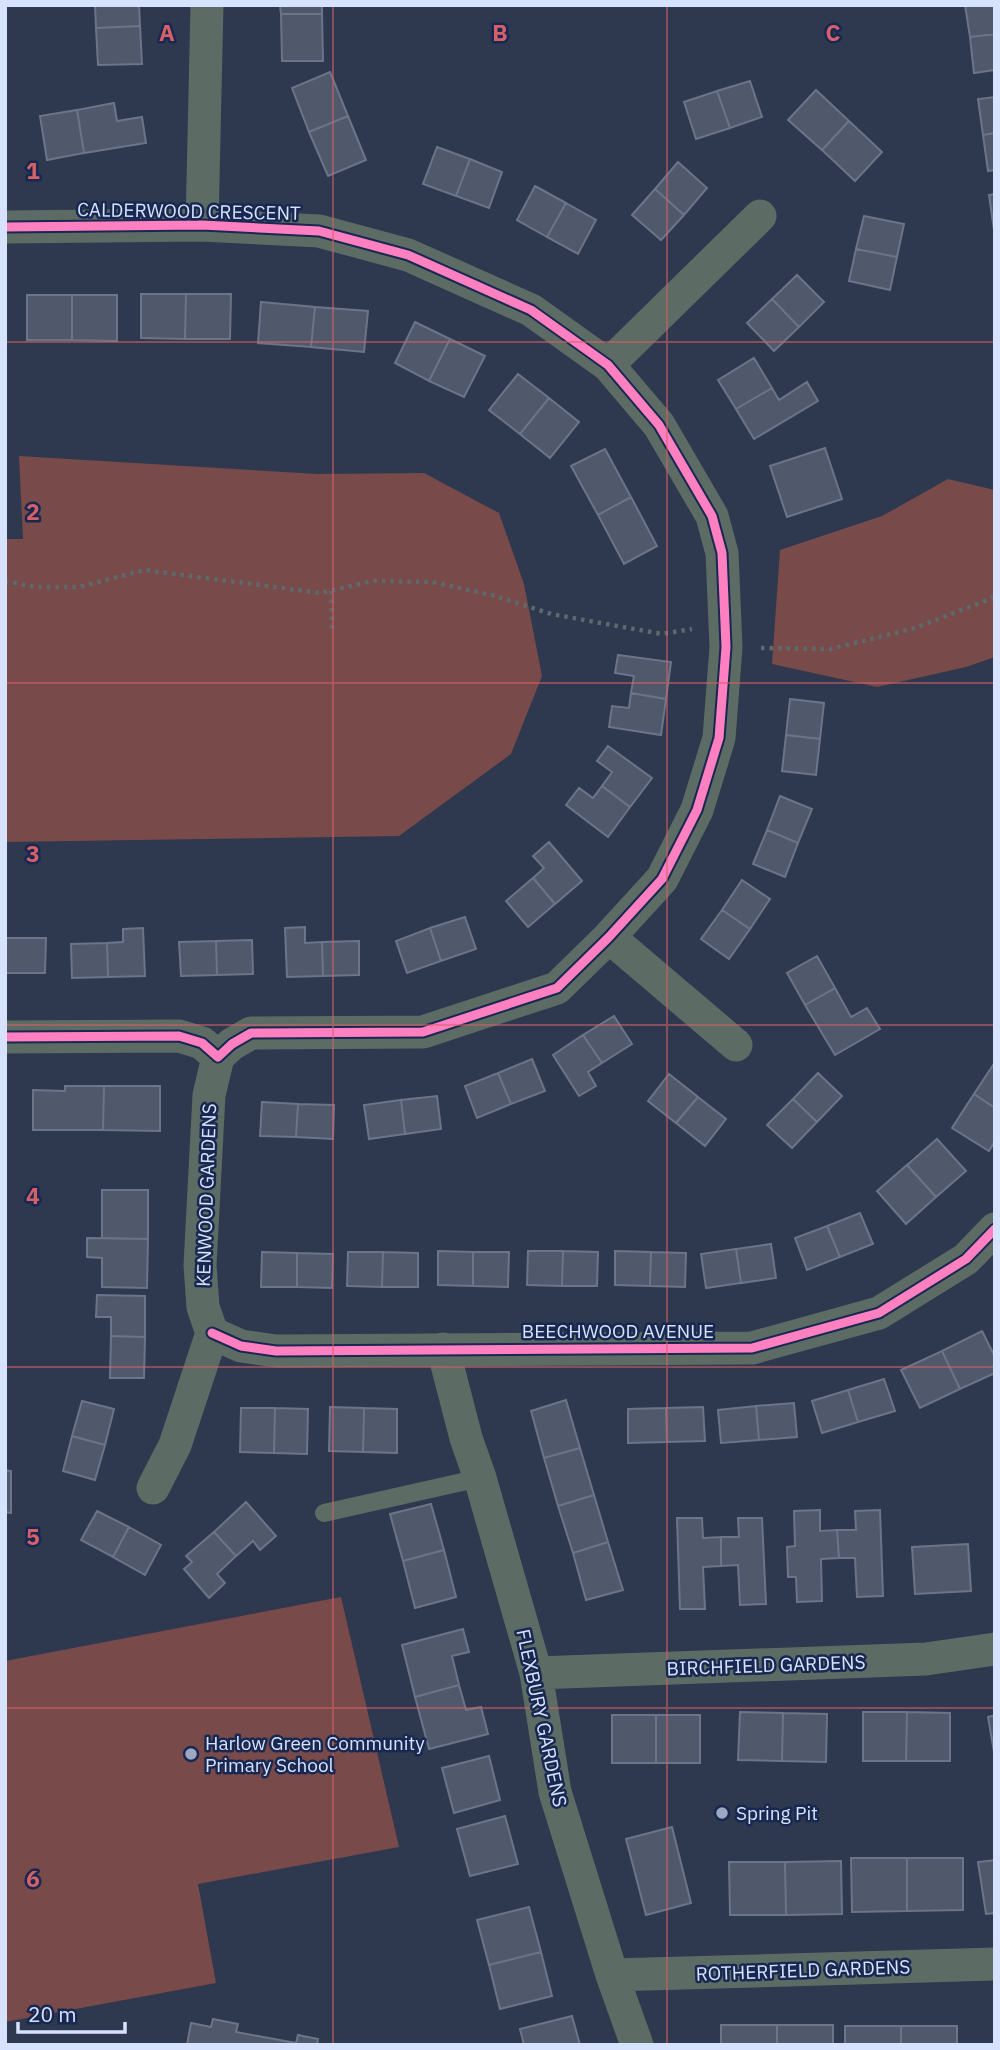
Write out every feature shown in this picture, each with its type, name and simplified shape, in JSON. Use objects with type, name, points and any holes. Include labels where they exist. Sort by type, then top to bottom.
[{"type":"street","points":[[202,225],[207,5]]},
{"type":"street","points":[[608,365],[760,216]]},
{"type":"street","name":"CALDERWOOD CRESCENT","points":[[5,227],[202,225],[318,231],[408,255],[531,310],[608,365],[659,425],[712,516],[722,553],[726,647],[719,738],[697,810],[662,879],[609,937],[557,988],[472,1017],[423,1032],[251,1033],[232,1044],[218,1057]]},
{"type":"street","points":[[609,937],[736,1045]]},
{"type":"street","points":[[5,1037],[179,1036],[202,1043],[218,1057]]},
{"type":"street","name":"KENWOOD GARDENS","points":[[212,1333],[203,1307],[200,1265],[209,1095],[218,1057]]},
{"type":"street","name":"BEECHWOOD AVENUE","points":[[212,1333],[241,1346],[276,1351],[752,1348],[879,1313],[965,1259],[995,1229]]},
{"type":"street","points":[[153,1488],[175,1445],[212,1333]]},
{"type":"street","name":"FLEXBURY GARDENS","points":[[443,1349],[466,1438],[536,1673],[555,1792],[612,1975],[637,2045]]},
{"type":"street","name":"BIRCHFIELD GARDENS","points":[[536,1673],[926,1658],[995,1649]]},
{"type":"street","name":"ROTHERFIELD GARDENS","points":[[612,1975],[995,1964]]},
{"type":"lane","points":[[324,1513],[480,1478]]},
{"type":"path","points":[[5,581],[35,587],[79,587],[144,570],[321,593],[372,581],[432,582],[496,596],[551,614],[650,632],[662,634],[695,628],[726,647],[831,649],[915,628],[995,597]]},
{"type":"path","points":[[331,591],[332,631]]},
{"type":"shaded area","points":[[19,456],[317,474],[424,473],[499,513],[524,584],[542,676],[511,754],[399,836],[5,842],[5,539],[23,539]]},
{"type":"shaded area","points":[[948,479],[995,490],[995,657],[966,667],[877,687],[772,664],[780,550],[882,516]]},
{"type":"shaded area","name":"Harlow Green Community Primary School","points":[[341,1597],[399,1847],[198,1884],[216,1983],[5,2022],[5,1661]]},
{"type":"building","points":[[95,5],[139,5],[140,26],[96,28]]},
{"type":"building","points":[[280,5],[322,5],[322,14],[281,14]]},
{"type":"building","points":[[965,5],[995,5],[995,34],[970,37]]},
{"type":"building","points":[[281,14],[322,14],[323,61],[282,61]]},
{"type":"building","points":[[140,26],[142,64],[98,65],[96,28]]},
{"type":"building","points":[[995,34],[995,70],[974,73],[970,37]]},
{"type":"building","points":[[330,72],[348,116],[309,132],[292,88]]},
{"type":"building","points":[[750,81],[762,117],[730,128],[717,91]]},
{"type":"building","points":[[816,90],[849,121],[822,150],[788,120]]},
{"type":"building","points":[[717,91],[730,128],[696,139],[684,102]]},
{"type":"building","points":[[995,97],[995,133],[983,135],[978,99]]},
{"type":"building","points":[[114,103],[117,121],[142,117],[146,143],[84,153],[77,110]]},
{"type":"building","points":[[77,110],[84,153],[47,160],[40,116]]},
{"type":"building","points":[[348,116],[366,160],[328,176],[309,132]]},
{"type":"building","points":[[849,121],[882,152],[855,181],[822,150]]},
{"type":"building","points":[[995,133],[995,170],[988,171],[983,135]]},
{"type":"building","points":[[437,147],[470,159],[456,196],[423,184]]},
{"type":"building","points":[[470,159],[502,172],[489,208],[456,196]]},
{"type":"building","points":[[678,162],[707,188],[684,215],[655,189]]},
{"type":"building","points":[[535,186],[566,203],[547,237],[517,220]]},
{"type":"building","points":[[655,189],[684,215],[661,240],[632,215]]},
{"type":"building","points":[[995,194],[995,230],[994,230],[989,195]]},
{"type":"building","points":[[566,203],[596,220],[578,254],[547,237]]},
{"type":"building","points":[[864,216],[904,224],[897,257],[856,249]]},
{"type":"building","points":[[856,249],[897,257],[890,290],[849,281]]},
{"type":"building","points":[[797,275],[824,302],[799,327],[772,299]]},
{"type":"building","points":[[141,294],[186,294],[185,339],[141,338]]},
{"type":"building","points":[[186,294],[231,294],[230,339],[185,339]]},
{"type":"building","points":[[27,295],[72,295],[72,340],[27,340]]},
{"type":"building","points":[[72,295],[117,295],[117,341],[72,340]]},
{"type":"building","points":[[772,299],[799,327],[774,351],[747,323]]},
{"type":"building","points":[[261,302],[315,307],[311,347],[258,343]]},
{"type":"building","points":[[315,307],[368,311],[364,352],[311,347]]},
{"type":"building","points":[[415,322],[450,339],[429,381],[395,363]]},
{"type":"building","points":[[450,339],[485,356],[464,397],[429,381]]},
{"type":"building","points":[[754,358],[772,388],[736,409],[718,380]]},
{"type":"building","points":[[518,374],[549,398],[520,434],[489,410]]},
{"type":"building","points":[[807,382],[818,401],[754,439],[736,409],[772,388],[779,400]]},
{"type":"building","points":[[549,398],[579,422],[550,458],[520,434]]},
{"type":"building","points":[[825,448],[842,499],[787,517],[770,466]]},
{"type":"building","points":[[605,449],[631,497],[598,515],[571,466]]},
{"type":"building","points":[[631,497],[657,546],[624,564],[598,515]]},
{"type":"building","points":[[618,655],[671,662],[666,699],[631,693],[634,676],[615,673]]},
{"type":"building","points":[[631,693],[666,699],[661,735],[609,727],[612,706],[629,708]]},
{"type":"building","points":[[790,699],[824,703],[820,739],[786,735]]},
{"type":"building","points":[[786,735],[820,739],[816,775],[782,771]]},
{"type":"building","points":[[608,746],[652,778],[630,807],[602,786],[612,772],[597,761]]},
{"type":"building","points":[[602,786],[630,807],[608,837],[566,805],[579,788],[593,798]]},
{"type":"building","points":[[780,796],[812,809],[798,843],[767,830]]},
{"type":"building","points":[[767,830],[798,843],[785,877],[753,864]]},
{"type":"building","points":[[549,842],[582,881],[555,904],[533,878],[544,868],[533,856]]},
{"type":"building","points":[[533,878],[555,904],[528,927],[506,901]]},
{"type":"building","points":[[742,880],[770,899],[750,929],[722,910]]},
{"type":"building","points":[[722,910],[750,929],[729,959],[701,939]]},
{"type":"building","points":[[465,917],[476,949],[441,961],[430,928]]},
{"type":"building","points":[[305,927],[305,943],[322,942],[323,976],[287,977],[285,928]]},
{"type":"building","points":[[143,928],[145,976],[108,977],[107,943],[123,942],[123,929]]},
{"type":"building","points":[[430,928],[441,961],[407,973],[396,941]]},
{"type":"building","points":[[5,938],[46,938],[45,973],[5,973]]},
{"type":"building","points":[[252,940],[253,974],[217,975],[216,941]]},
{"type":"building","points":[[216,941],[217,975],[181,976],[179,942]]},
{"type":"building","points":[[359,941],[359,975],[323,976],[322,942]]},
{"type":"building","points":[[107,943],[108,977],[72,978],[71,944]]},
{"type":"building","points":[[817,956],[835,988],[805,1005],[787,973]]},
{"type":"building","points":[[835,988],[851,1017],[867,1008],[880,1029],[835,1055],[805,1005]]},
{"type":"building","points":[[614,1016],[632,1044],[602,1063],[583,1035]]},
{"type":"building","points":[[583,1035],[602,1063],[588,1072],[596,1086],[579,1096],[553,1055]]},
{"type":"building","points":[[532,1059],[545,1091],[511,1104],[498,1073]]},
{"type":"building","points":[[995,1062],[995,1108],[974,1094]]},
{"type":"building","points":[[498,1073],[511,1104],[477,1118],[465,1086]]},
{"type":"building","points":[[818,1073],[842,1096],[817,1122],[793,1099]]},
{"type":"building","points":[[669,1074],[698,1097],[676,1123],[648,1101]]},
{"type":"building","points":[[65,1086],[104,1086],[103,1130],[33,1130],[33,1090],[65,1091]]},
{"type":"building","points":[[104,1086],[160,1086],[160,1131],[103,1130]]},
{"type":"building","points":[[974,1094],[995,1108],[995,1141],[989,1151],[952,1128]]},
{"type":"building","points":[[437,1096],[441,1129],[405,1134],[401,1100]]},
{"type":"building","points":[[698,1097],[726,1119],[705,1146],[676,1123]]},
{"type":"building","points":[[793,1099],[817,1122],[792,1148],[767,1125]]},
{"type":"building","points":[[401,1100],[405,1134],[369,1139],[364,1105]]},
{"type":"building","points":[[262,1102],[298,1104],[296,1137],[260,1136]]},
{"type":"building","points":[[298,1104],[334,1105],[333,1139],[296,1137]]},
{"type":"building","points":[[937,1139],[966,1171],[936,1197],[907,1165]]},
{"type":"building","points":[[907,1165],[936,1197],[906,1224],[877,1191]]},
{"type":"building","points":[[102,1190],[148,1190],[148,1239],[102,1238]]},
{"type":"building","points":[[860,1213],[873,1244],[840,1257],[827,1226]]},
{"type":"building","points":[[827,1226],[840,1257],[807,1270],[795,1238]]},
{"type":"building","points":[[87,1238],[148,1239],[147,1288],[102,1287],[102,1258],[87,1257]]},
{"type":"building","points":[[771,1244],[776,1278],[741,1283],[736,1249]]},
{"type":"building","points":[[736,1249],[741,1283],[706,1288],[701,1254]]},
{"type":"building","points":[[438,1251],[473,1252],[473,1286],[438,1285]]},
{"type":"building","points":[[528,1251],[563,1251],[562,1286],[527,1285]]},
{"type":"building","points":[[563,1251],[598,1252],[597,1286],[562,1286]]},
{"type":"building","points":[[615,1251],[651,1252],[650,1286],[615,1285]]},
{"type":"building","points":[[262,1252],[297,1253],[297,1287],[261,1287]]},
{"type":"building","points":[[348,1252],[383,1252],[382,1287],[347,1286]]},
{"type":"building","points":[[383,1252],[418,1253],[418,1287],[382,1287]]},
{"type":"building","points":[[473,1252],[509,1252],[508,1287],[473,1286]]},
{"type":"building","points":[[651,1252],[686,1253],[685,1287],[650,1286]]},
{"type":"building","points":[[297,1253],[333,1254],[332,1288],[297,1287]]},
{"type":"building","points":[[97,1295],[145,1296],[145,1337],[111,1336],[111,1317],[96,1317]]},
{"type":"building","points":[[982,1331],[995,1357],[995,1373],[960,1389],[942,1351]]},
{"type":"building","points":[[111,1336],[145,1337],[144,1378],[110,1378]]},
{"type":"building","points":[[942,1351],[960,1389],[920,1408],[901,1370]]},
{"type":"building","points":[[884,1379],[895,1411],[858,1422],[848,1390]]},
{"type":"building","points":[[848,1390],[858,1422],[822,1433],[812,1401]]},
{"type":"building","points":[[566,1400],[580,1448],[544,1458],[531,1411]]},
{"type":"building","points":[[82,1401],[114,1409],[105,1445],[72,1436]]},
{"type":"building","points":[[794,1403],[797,1437],[759,1440],[756,1406]]},
{"type":"building","points":[[756,1406],[759,1440],[721,1443],[718,1410]]},
{"type":"building","points":[[330,1407],[364,1408],[363,1452],[329,1451]]},
{"type":"building","points":[[703,1407],[705,1441],[667,1442],[666,1408]]},
{"type":"building","points":[[241,1408],[275,1408],[274,1453],[240,1452]]},
{"type":"building","points":[[275,1408],[308,1409],[307,1454],[274,1453]]},
{"type":"building","points":[[364,1408],[397,1409],[397,1453],[363,1452]]},
{"type":"building","points":[[666,1408],[667,1442],[628,1443],[628,1409]]},
{"type":"building","points":[[72,1436],[105,1445],[95,1480],[63,1471]]},
{"type":"building","points":[[580,1448],[594,1495],[558,1506],[544,1458]]},
{"type":"building","points":[[5,1470],[11,1471],[11,1513],[5,1512]]},
{"type":"building","points":[[594,1495],[608,1542],[573,1553],[558,1506]]},
{"type":"building","points":[[246,1502],[276,1536],[260,1550],[253,1541],[236,1556],[214,1532]]},
{"type":"building","points":[[431,1504],[444,1550],[403,1561],[390,1514]]},
{"type":"building","points":[[820,1510],[820,1531],[837,1530],[839,1558],[821,1559],[822,1601],[797,1602],[796,1577],[788,1577],[787,1547],[795,1546],[794,1511]]},
{"type":"building","points":[[880,1510],[883,1596],[857,1597],[855,1558],[839,1558],[837,1530],[856,1530],[855,1511]]},
{"type":"building","points":[[97,1511],[129,1527],[113,1557],[81,1540]]},
{"type":"building","points":[[677,1518],[702,1518],[703,1538],[721,1537],[721,1566],[703,1567],[705,1609],[680,1609]]},
{"type":"building","points":[[738,1518],[762,1518],[766,1604],[740,1605],[738,1565],[721,1566],[721,1537],[739,1537]]},
{"type":"building","points":[[129,1527],[161,1545],[145,1575],[113,1557]]},
{"type":"building","points":[[214,1532],[236,1556],[217,1574],[225,1583],[209,1598],[184,1569],[192,1562],[186,1556]]},
{"type":"building","points":[[608,1542],[623,1590],[586,1600],[573,1553]]},
{"type":"building","points":[[968,1544],[971,1591],[915,1594],[912,1547]]},
{"type":"building","points":[[444,1550],[456,1597],[415,1608],[403,1561]]},
{"type":"building","points":[[463,1629],[469,1652],[452,1656],[459,1685],[415,1697],[402,1645]]},
{"type":"building","points":[[459,1685],[466,1710],[481,1707],[488,1734],[429,1749],[415,1697]]},
{"type":"building","points":[[740,1712],[783,1713],[782,1761],[738,1760]]},
{"type":"building","points":[[863,1712],[907,1712],[906,1761],[863,1761]]},
{"type":"building","points":[[907,1712],[950,1713],[950,1761],[906,1761]]},
{"type":"building","points":[[783,1713],[827,1714],[826,1762],[782,1761]]},
{"type":"building","points":[[612,1715],[656,1715],[656,1763],[612,1763]]},
{"type":"building","points":[[656,1715],[700,1715],[700,1763],[656,1763]]},
{"type":"building","points":[[995,1715],[995,1758],[988,1717]]},
{"type":"building","points":[[489,1756],[500,1800],[454,1813],[442,1768]]},
{"type":"building","points":[[505,1816],[518,1864],[470,1876],[457,1829]]},
{"type":"building","points":[[672,1827],[691,1903],[646,1915],[626,1839]]},
{"type":"building","points":[[851,1858],[907,1858],[907,1911],[852,1912]]},
{"type":"building","points":[[907,1858],[963,1858],[963,1910],[907,1911]]},
{"type":"building","points":[[995,1860],[995,1913],[986,1914],[978,1862]]},
{"type":"building","points":[[841,1861],[842,1914],[786,1915],[785,1862]]},
{"type":"building","points":[[729,1862],[785,1862],[786,1915],[730,1915]]},
{"type":"building","points":[[529,1907],[541,1952],[489,1965],[477,1920]]},
{"type":"building","points":[[541,1952],[552,1996],[500,2009],[489,1965]]},
{"type":"building","points":[[572,2016],[580,2045],[524,2045],[520,2029]]},
{"type":"building","points":[[213,2019],[238,2024],[236,2032],[296,2043],[298,2035],[318,2039],[317,2045],[187,2045],[191,2023],[211,2027]]},
{"type":"building","points":[[721,2025],[777,2025],[777,2045],[721,2045]]},
{"type":"building","points":[[777,2025],[833,2025],[833,2045],[777,2045]]},
{"type":"building","points":[[845,2026],[901,2026],[901,2045],[845,2045]]},
{"type":"building","points":[[901,2026],[957,2026],[957,2045],[901,2045]]},
{"type":"cycle path","points":[[5,227],[202,225],[319,231],[408,255],[531,310],[608,365],[659,425],[712,516],[722,553],[726,647],[719,738],[697,810],[662,879],[557,988],[423,1032],[251,1033],[232,1044],[218,1057],[202,1043],[179,1036],[5,1037]]},
{"type":"cycle path","points":[[212,1333],[241,1346],[276,1351],[752,1348],[879,1313],[966,1259],[995,1229]]},
{"type":"place","name":"Harlow Green Community Primary School","points":[[191,1754]]},
{"type":"place","name":"Spring Pit","points":[[722,1813]]}]
